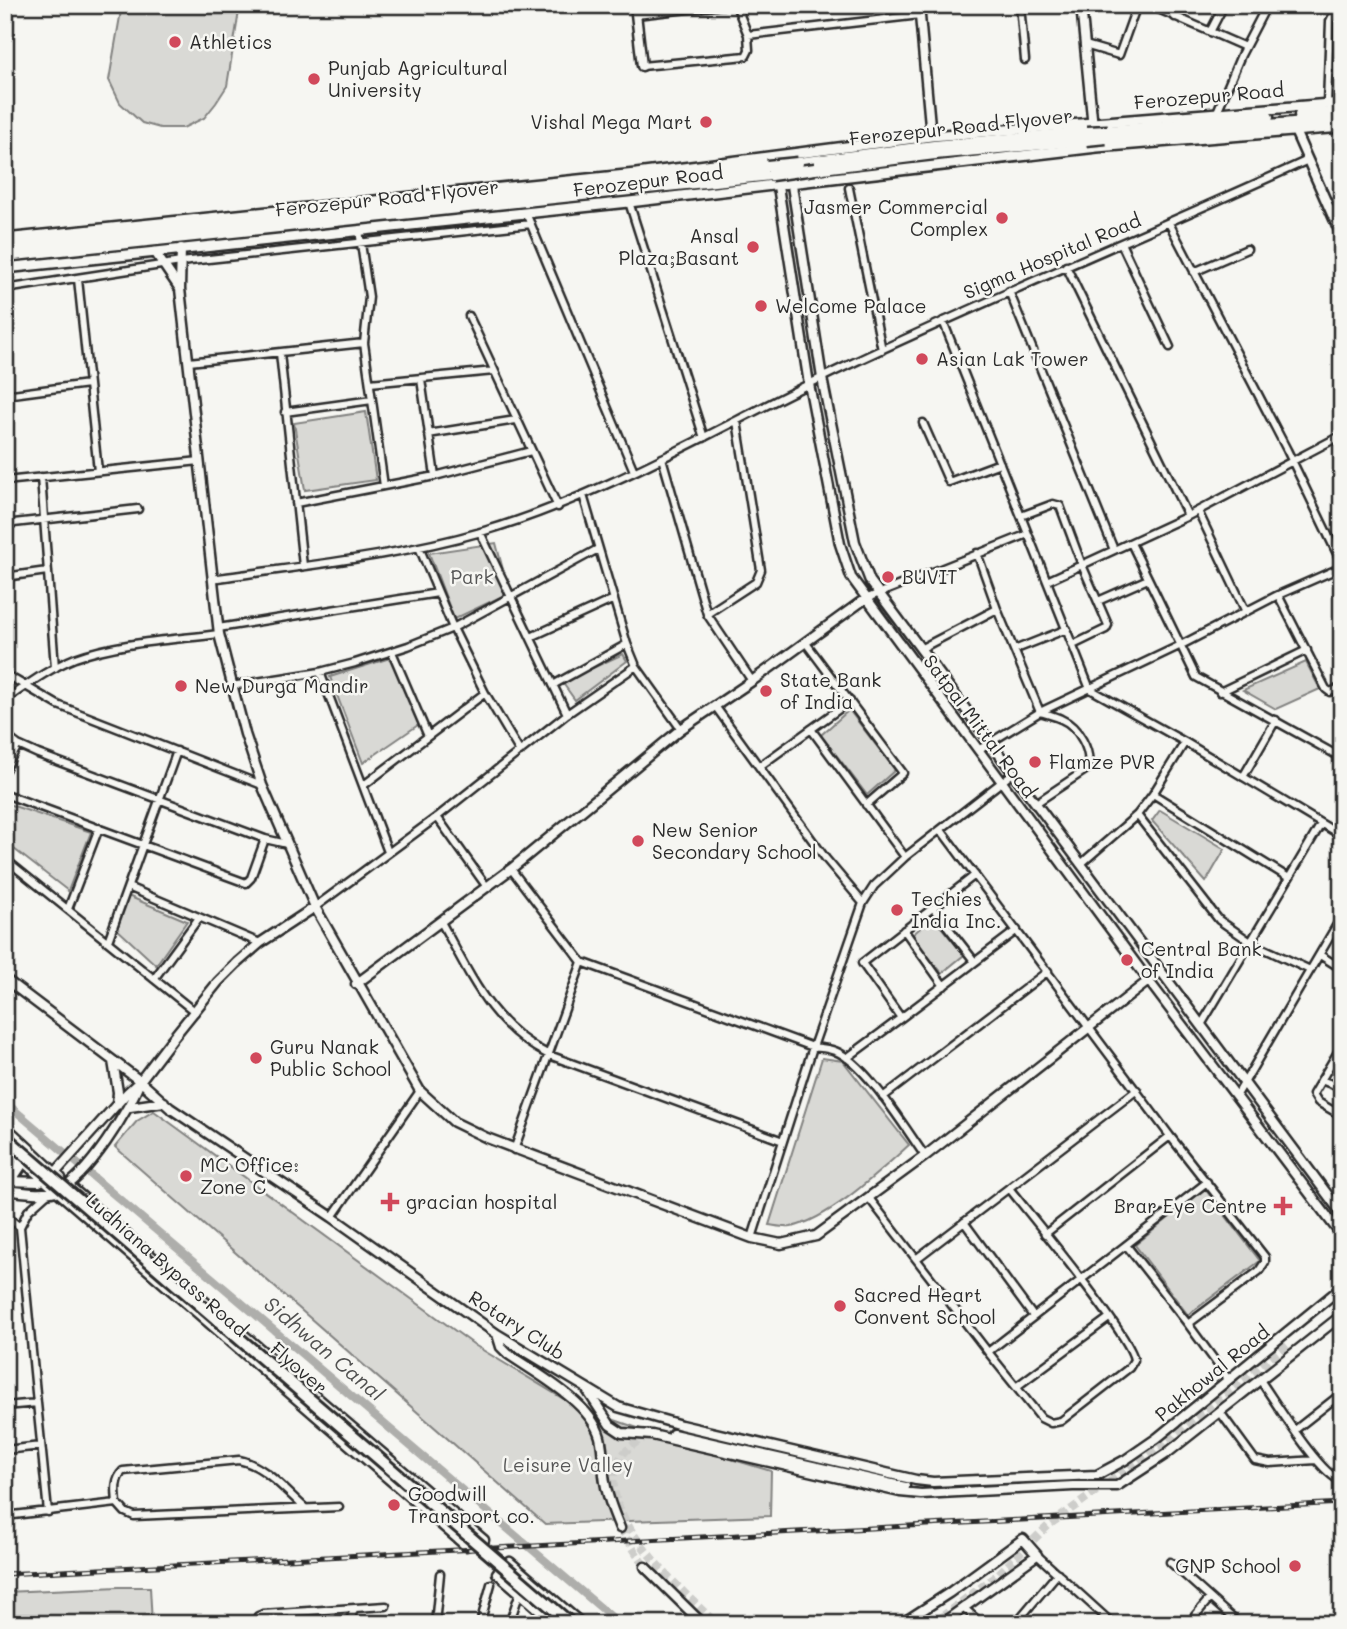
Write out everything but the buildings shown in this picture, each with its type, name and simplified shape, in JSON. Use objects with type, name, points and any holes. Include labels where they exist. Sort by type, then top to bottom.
[{"type":"highway","name":"Flyover","points":[[5,1137],[571,1624]]},
{"type":"highway","points":[[7,1184],[20,1166],[21,1159]]},
{"type":"main road","name":"Ferozepur Road","points":[[5,239],[636,174],[931,136],[1089,132],[1217,112],[1342,103]]},
{"type":"main road","points":[[1107,134],[1342,112]]},
{"type":"main road","points":[[1107,134],[1342,119]]},
{"type":"main road","name":"Ferozepur Road","points":[[772,175],[792,182],[1097,147],[1342,127]]},
{"type":"main road","name":"Ferozepur Road","points":[[1089,132],[1107,134]]},
{"type":"main road","name":"Ferozepur Road Flyover","points":[[797,163],[934,146],[1089,132]]},
{"type":"main road","name":"Ferozepur Road Flyover","points":[[815,169],[1089,132]]},
{"type":"main road","name":"Ferozepur Road","points":[[772,175],[797,163]]},
{"type":"main road","name":"Ferozepur Road","points":[[5,268],[629,202],[815,169]]},
{"type":"main road","name":"Ferozepur Road Flyover","points":[[5,247],[772,175]]},
{"type":"main road","name":"Ferozepur Road Flyover","points":[[5,256],[772,175]]},
{"type":"street","points":[[635,5],[642,66],[746,55],[749,50],[748,35],[736,5]]},
{"type":"street","points":[[636,15],[723,5]]},
{"type":"street","points":[[1020,5],[1025,60]]},
{"type":"street","points":[[1081,5],[1089,132],[1097,147]]},
{"type":"street","points":[[1084,45],[1119,55],[1137,5]]},
{"type":"street","points":[[1149,5],[1245,47]]},
{"type":"street","points":[[1175,17],[1181,5]]},
{"type":"street","points":[[1210,32],[1224,5]]},
{"type":"street","points":[[1217,112],[1245,47],[1267,5]]},
{"type":"street","points":[[748,35],[920,10],[931,136]]},
{"type":"street","points":[[1327,104],[1330,21],[1332,17],[1342,17]]},
{"type":"street","points":[[1295,131],[1342,237]]},
{"type":"street","name":"Satpal Mittal Road","points":[[788,155],[822,378],[855,542],[864,569],[878,593],[1342,1214]]},
{"type":"street","name":"Satpal Mittal Road","points":[[773,157],[772,175],[809,384],[839,544],[851,577],[1148,980],[1342,1236]]},
{"type":"street","name":"Sigma Hospital Road","points":[[212,579],[419,547],[480,532],[558,507],[882,349],[1066,265],[1170,223],[1308,160]]},
{"type":"street","points":[[849,187],[882,349]]},
{"type":"street","points":[[629,202],[704,438]]},
{"type":"street","points":[[526,212],[634,471]]},
{"type":"street","points":[[978,750],[1040,712],[1342,565],[1292,460],[1170,223]]},
{"type":"street","points":[[5,289],[181,262],[531,224]]},
{"type":"street","points":[[359,230],[369,297],[364,343],[384,486]]},
{"type":"street","points":[[1121,243],[1170,347]]},
{"type":"street","points":[[181,248],[180,289],[212,579],[218,631],[231,686],[262,785],[315,907],[356,984],[420,1091],[454,1122],[514,1150],[752,1238],[781,1244],[816,1236],[869,1198],[1161,971]]},
{"type":"street","points":[[1194,272],[1247,250]]},
{"type":"street","points":[[155,252],[180,289]]},
{"type":"street","points":[[1066,265],[1188,516]]},
{"type":"street","points":[[78,279],[98,471]]},
{"type":"street","points":[[1009,291],[1114,550]]},
{"type":"street","points":[[469,316],[558,507]]},
{"type":"street","points":[[943,321],[1090,689],[1342,836]]},
{"type":"street","points":[[188,362],[364,343]]},
{"type":"street","points":[[280,353],[303,566]]},
{"type":"street","points":[[370,383],[494,371]]},
{"type":"street","points":[[421,379],[435,476]]},
{"type":"street","points":[[5,395],[88,384]]},
{"type":"street","points":[[285,412],[372,400]]},
{"type":"street","points":[[428,434],[516,420]]},
{"type":"street","points":[[707,614],[756,582],[761,570],[737,421]]},
{"type":"street","points":[[923,423],[949,482],[1000,463]]},
{"type":"street","points":[[1047,581],[1188,516],[1342,435]]},
{"type":"street","points":[[296,503],[435,476],[531,451]]},
{"type":"street","points":[[662,458],[707,614],[752,681]]},
{"type":"street","points":[[5,481],[200,461]]},
{"type":"street","points":[[41,477],[55,668]]},
{"type":"street","points":[[583,495],[636,666],[681,729]]},
{"type":"street","points":[[1020,516],[1058,503],[1108,627],[1073,645]]},
{"type":"street","points":[[5,524],[138,509]]},
{"type":"street","points":[[1198,511],[1246,612]]},
{"type":"street","points":[[480,532],[567,714]]},
{"type":"street","points":[[356,984],[511,869],[681,729],[865,599],[1028,534]]},
{"type":"street","points":[[1131,543],[1196,677],[1342,758]]},
{"type":"street","points":[[419,547],[453,628],[485,693],[520,752]]},
{"type":"street","points":[[231,686],[320,672],[392,652],[453,628],[598,549]]},
{"type":"street","points":[[977,553],[1040,712],[1070,724],[1089,753],[1090,762],[1087,769],[1036,803]]},
{"type":"street","points":[[5,577],[47,571]]},
{"type":"street","points":[[1098,601],[1148,579]]},
{"type":"street","points":[[5,700],[55,668],[104,650],[438,593]]},
{"type":"street","points":[[1278,595],[1327,691],[1342,687]]},
{"type":"street","points":[[531,637],[614,599]]},
{"type":"street","points":[[920,649],[997,609]]},
{"type":"street","points":[[1014,650],[1067,629]]},
{"type":"street","points":[[806,643],[903,774],[866,805]]},
{"type":"street","points":[[553,685],[627,644]]},
{"type":"street","points":[[1220,692],[1307,650]]},
{"type":"street","points":[[392,652],[428,736]]},
{"type":"street","points":[[7,1184],[45,1180],[57,1171],[140,1081],[218,982],[260,943],[315,907],[437,817],[567,714],[636,666]]},
{"type":"street","points":[[320,672],[388,852]]},
{"type":"street","points":[[5,674],[69,710],[262,785]]},
{"type":"street","points":[[364,785],[485,693]]},
{"type":"street","points":[[760,766],[849,701]]},
{"type":"street","points":[[715,706],[826,859],[863,904]]},
{"type":"street","points":[[1243,777],[1276,720]]},
{"type":"street","points":[[811,729],[905,857]]},
{"type":"street","points":[[5,736],[18,745],[265,839],[287,844]]},
{"type":"street","points":[[1082,863],[1138,815],[1185,742]]},
{"type":"street","points":[[5,770],[18,745]]},
{"type":"street","points":[[108,941],[177,751]]},
{"type":"street","points":[[752,1238],[813,1047],[863,904],[874,886],[905,857],[1013,773]]},
{"type":"street","points":[[5,794],[246,883],[251,878],[265,839]]},
{"type":"street","points":[[1153,794],[1289,878]]},
{"type":"street","points":[[1138,815],[1209,909],[1233,931],[1252,943],[1310,970]]},
{"type":"street","points":[[437,817],[487,887]]},
{"type":"street","points":[[1201,1025],[1321,824]]},
{"type":"street","points":[[68,909],[99,828]]},
{"type":"street","points":[[941,830],[1170,1136],[1262,1253],[1265,1262],[1259,1271],[1188,1324]]},
{"type":"street","points":[[5,859],[195,1012]]},
{"type":"street","points":[[511,869],[582,962],[813,1047],[834,1051],[856,1065],[883,1097],[925,1156]]},
{"type":"street","points":[[901,1018],[862,962],[975,875]]},
{"type":"street","points":[[128,887],[198,919],[260,943]]},
{"type":"street","points":[[933,908],[975,962]]},
{"type":"street","points":[[1237,1095],[1342,916]]},
{"type":"street","points":[[154,979],[198,919]]},
{"type":"street","points":[[441,922],[488,1005],[514,1034],[549,1055],[783,1141]]},
{"type":"street","points":[[904,930],[944,986]]},
{"type":"street","points":[[846,1058],[1017,930]]},
{"type":"street","points":[[1320,955],[1342,969]]},
{"type":"street","points":[[514,1150],[582,962]]},
{"type":"street","points":[[883,1097],[1048,971]]},
{"type":"street","name":"Rotary Club","points":[[5,979],[164,1102],[497,1334],[618,1407],[681,1425],[933,1482],[1097,1475]]},
{"type":"street","points":[[1342,1045],[1314,1091],[1314,1097],[1342,1116]]},
{"type":"street","points":[[113,1061],[118,1092],[117,1105]]},
{"type":"street","points":[[1321,1080],[1342,1088]]},
{"type":"street","points":[[48,1512],[20,1227],[28,1211],[70,1183],[98,1152],[130,1107],[140,1081]]},
{"type":"street","points":[[916,1259],[1137,1090]]},
{"type":"street","points":[[332,1217],[420,1091]]},
{"type":"street","points":[[130,1107],[164,1102]]},
{"type":"street","points":[[5,1125],[70,1183]]},
{"type":"street","points":[[1045,1234],[1170,1136]]},
{"type":"street","name":"Ludhiana Bypass Road","points":[[5,1146],[45,1180],[53,1192],[467,1546],[484,1540],[70,1183]]},
{"type":"street","points":[[988,1352],[1207,1182]]},
{"type":"street","points":[[7,1184],[53,1192]]},
{"type":"street","points":[[869,1198],[1041,1418],[1051,1423],[1061,1421],[1132,1365],[1133,1352],[1009,1188]]},
{"type":"street","points":[[5,1215],[20,1227]]},
{"type":"street","points":[[964,1222],[1033,1316]]},
{"type":"street","points":[[1126,1245],[1229,1380]]},
{"type":"street","name":"Pakhowal Road","points":[[1097,1475],[1157,1438],[1342,1287]]},
{"type":"street","name":"Pakhowal Road","points":[[1073,1486],[1117,1486],[1156,1462],[1342,1315]]},
{"type":"street","points":[[1016,1387],[1109,1318]]},
{"type":"street","points":[[497,1334],[501,1347],[508,1354],[592,1418],[601,1441],[610,1503],[620,1528]]},
{"type":"street","points":[[1260,1380],[1316,1460],[1329,1476],[1342,1482]]},
{"type":"street","points":[[585,1387],[610,1425],[622,1433],[661,1437],[876,1487],[921,1494],[1073,1486],[1074,1475]]},
{"type":"street","points":[[1295,1430],[1342,1394]]},
{"type":"street","points":[[5,1406],[37,1403]]},
{"type":"street","points":[[1220,1412],[1255,1460],[1270,1463],[1316,1460]]},
{"type":"street","points":[[673,1434],[915,1489],[924,1489],[933,1482]]},
{"type":"street","points":[[5,1450],[41,1446]]},
{"type":"street","points":[[304,1507],[143,1516],[125,1513],[117,1503],[118,1476],[123,1471],[239,1460],[259,1468],[309,1510],[339,1507]]},
{"type":"street","points":[[5,1498],[6,1516],[117,1503]]},
{"type":"street","points":[[901,1624],[1023,1539],[1112,1623]]},
{"type":"street","points":[[941,1624],[1037,1555]]},
{"type":"street","points":[[1170,1562],[1239,1624]]},
{"type":"street","points":[[556,1624],[497,1573],[510,1563],[582,1624]]},
{"type":"street","points":[[645,1567],[703,1624]]},
{"type":"street","points":[[1014,1624],[1058,1573]]},
{"type":"street","points":[[435,1624],[440,1574]]},
{"type":"street","points":[[480,1624],[491,1584]]},
{"type":"street","points":[[509,1624],[520,1592]]},
{"type":"street","points":[[1188,1624],[1210,1598]]},
{"type":"street","points":[[254,1624],[258,1616],[263,1614],[386,1606]]},
{"type":"street","points":[[964,1608],[982,1624]]},
{"type":"street","points":[[349,1624],[354,1609]]},
{"type":"street","points":[[395,1621],[404,1624]]},
{"type":"green space","name":"Athletics","points":[[122,5],[240,5],[227,86],[204,118],[183,128],[160,128],[142,123],[120,103],[109,80]]},
{"type":"green space","points":[[366,412],[376,480],[305,490],[294,423]]},
{"type":"green space","name":"Park","points":[[496,543],[509,593],[454,619],[429,553]]},
{"type":"green space","points":[[623,654],[627,661],[575,700],[562,682]]},
{"type":"green space","points":[[393,657],[421,723],[363,763],[330,677]]},
{"type":"green space","points":[[1306,662],[1320,689],[1276,709],[1243,690]]},
{"type":"green space","points":[[849,710],[895,770],[867,795],[821,735]]},
{"type":"green space","points":[[5,803],[91,832],[68,891],[5,842]]},
{"type":"green space","points":[[1160,810],[1225,849],[1206,882],[1152,821]]},
{"type":"green space","points":[[128,896],[187,921],[156,965],[116,928]]},
{"type":"green space","points":[[933,917],[964,955],[942,973],[911,936]]},
{"type":"green space","points":[[822,1058],[843,1061],[909,1145],[854,1193],[822,1214],[791,1227],[769,1225]]},
{"type":"green space","name":"Leisure Valley","points":[[154,1111],[476,1346],[577,1407],[771,1471],[770,1516],[545,1524],[115,1147],[137,1121]]},
{"type":"green space","points":[[1205,1189],[1260,1261],[1188,1315],[1135,1245]]},
{"type":"green space","points":[[150,1587],[152,1624],[5,1624],[5,1592]]},
{"type":"waterway","name":"Sidhwan Canal","points":[[5,1102],[620,1624]]},
{"type":"tunnel","points":[[932,1624],[997,1575],[1049,1525],[1175,1435],[1288,1344]]},
{"type":"tunnel","points":[[673,1434],[647,1437],[625,1452],[614,1472],[615,1495],[625,1520],[641,1545],[682,1591],[717,1624]]},
{"type":"tunnel","points":[[620,1528],[645,1567]]},
{"type":"railway","points":[[5,1574],[1342,1503]]},
{"type":"place","name":"Athletics","points":[[175,42]]},
{"type":"place","name":"Punjab Agricultural University","points":[[314,79]]},
{"type":"place","name":"Vishal Mega Mart","points":[[706,122]]},
{"type":"place","name":"Jasmer Commercial Complex","points":[[1002,218]]},
{"type":"place","name":"Ansal Plaza;Basant","points":[[753,247]]},
{"type":"place","name":"Welcome Palace","points":[[761,306]]},
{"type":"place","name":"Asian Lak Tower","points":[[922,359]]},
{"type":"place","name":"BUVIT","points":[[888,577]]},
{"type":"place","name":"New Durga Mandir","points":[[181,686]]},
{"type":"place","name":"State Bank of India","points":[[766,691]]},
{"type":"place","name":"Flamze PVR","points":[[1035,762]]},
{"type":"place","name":"New Senior Secondary School","points":[[638,841]]},
{"type":"place","name":"Techies India Inc.","points":[[897,910]]},
{"type":"place","name":"Central Bank of India","points":[[1127,960]]},
{"type":"place","name":"Guru Nanak Public School","points":[[256,1058]]},
{"type":"place","name":"MC Office: Zone C","points":[[186,1176]]},
{"type":"place","name":"gracian hospital","points":[[390,1202]]},
{"type":"place","name":"Brar Eye Centre","points":[[1283,1206]]},
{"type":"place","name":"Sacred Heart Convent School","points":[[840,1306]]},
{"type":"place","name":"Goodwill Transport co.","points":[[394,1505]]},
{"type":"place","name":"GNP School","points":[[1295,1566]]}]
